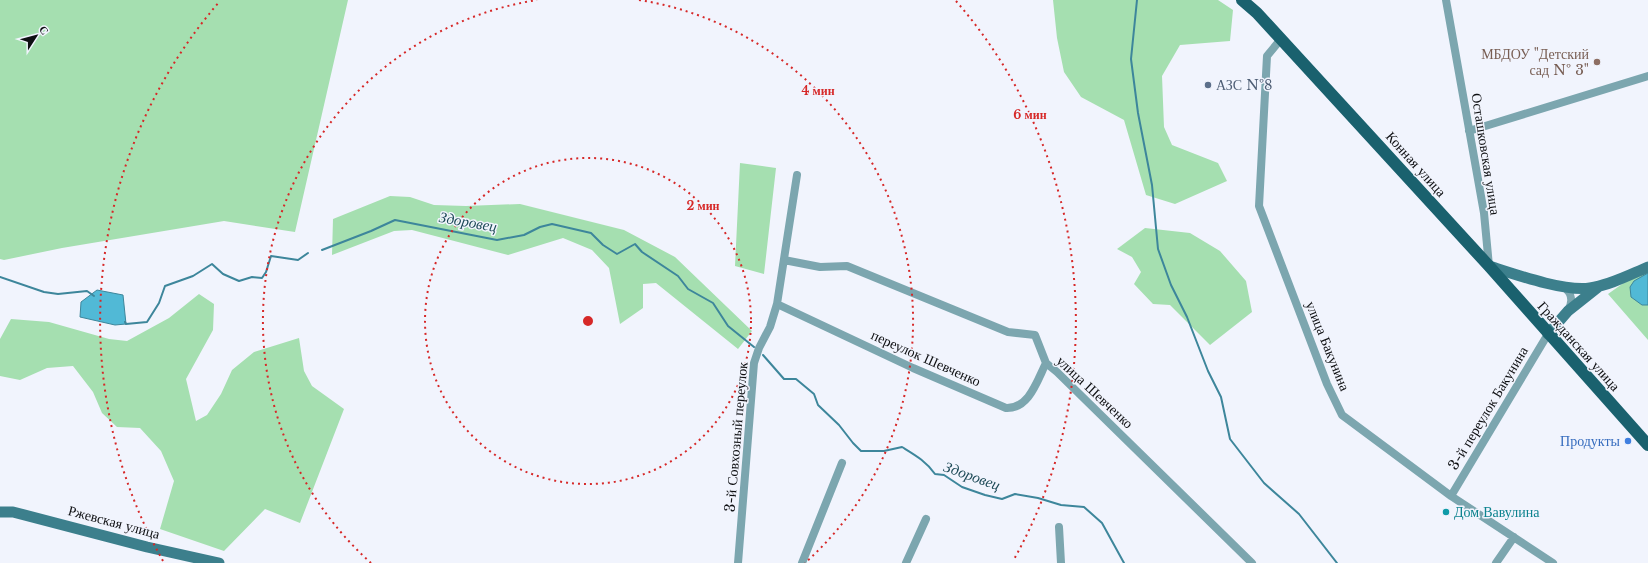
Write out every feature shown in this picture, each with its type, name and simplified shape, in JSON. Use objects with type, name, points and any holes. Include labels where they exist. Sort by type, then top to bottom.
[{"type":"main road","name":"Конная улица","points":[[1242,0],[1257,13],[1489,266]]},
{"type":"main road","name":"Гражданская улица","points":[[1489,266],[1648,445]]},
{"type":"street","name":"Осташковская улица","points":[[1446,0],[1484,213],[1489,266]]},
{"type":"street","name":"улица Бакунина","points":[[1281,39],[1267,56],[1259,206],[1327,384],[1342,415],[1451,496],[1553,563]]},
{"type":"street","points":[[1470,131],[1648,76]]},
{"type":"street","name":"3-й Совхозный переулок","points":[[738,563],[754,364],[759,348],[770,327],[778,304],[797,175]]},
{"type":"street","name":"улица Шевченко","points":[[784,260],[820,267],[847,266],[1008,332],[1035,335],[1046,363],[1057,372],[1252,563]]},
{"type":"street","name":"Конная улица","points":[[1489,266],[1516,275],[1564,287],[1582,289],[1600,286],[1648,267]]},
{"type":"street","points":[[1509,288],[1510,281],[1516,275]]},
{"type":"street","name":"Конная улица","points":[[1548,334],[1568,311],[1600,286]]},
{"type":"street","points":[[1564,287],[1570,292],[1572,300],[1568,311]]},
{"type":"street","name":"переулок Шевченко","points":[[778,304],[913,368],[1006,408],[1014,408],[1030,397],[1046,363]]},
{"type":"street","name":"3-й переулок Бакунина","points":[[1451,496],[1548,334]]},
{"type":"street","points":[[802,563],[842,463]]},
{"type":"street","name":"Ржевская улица","points":[[0,512],[13,512],[147,547],[219,563]]},
{"type":"street","points":[[906,563],[926,519]]},
{"type":"street","points":[[1059,527],[1061,563]]},
{"type":"street","points":[[1496,563],[1514,536]]},
{"type":"green space","points":[[0,0],[348,0],[295,232],[224,221],[62,248],[4,260],[0,259]]},
{"type":"green space","points":[[1053,0],[1218,0],[1233,10],[1230,41],[1180,45],[1162,76],[1164,127],[1172,145],[1218,163],[1227,181],[1175,204],[1146,195],[1124,120],[1081,97],[1064,72],[1057,38]]},
{"type":"green space","points":[[740,163],[776,168],[764,274],[735,266]]},
{"type":"green space","points":[[390,196],[410,197],[434,205],[466,206],[520,204],[624,230],[675,257],[752,331],[738,349],[656,283],[643,284],[643,308],[620,324],[609,268],[592,250],[563,238],[508,255],[412,230],[394,231],[332,255],[333,219]]},
{"type":"green space","points":[[1145,228],[1190,233],[1220,251],[1246,281],[1252,312],[1210,345],[1170,305],[1153,304],[1134,284],[1141,272],[1132,257],[1117,249]]},
{"type":"green space","points":[[1648,270],[1648,340],[1608,294],[1632,277]]},
{"type":"green space","points":[[199,294],[214,304],[213,330],[186,379],[196,421],[207,415],[221,394],[232,370],[254,352],[299,338],[304,371],[312,386],[344,409],[300,523],[265,509],[224,551],[160,529],[174,481],[161,451],[140,428],[117,427],[102,413],[93,392],[73,366],[47,368],[20,380],[0,376],[0,339],[11,319],[49,322],[109,339],[127,341],[169,318]]},
{"type":"water","points":[[1648,273],[1648,305],[1642,305],[1631,297],[1630,287],[1634,281]]},
{"type":"water","points":[[97,290],[123,295],[126,324],[115,325],[80,317],[81,302]]},
{"type":"waterway","points":[[1137,0],[1131,59],[1138,113],[1152,185],[1158,249],[1171,285],[1187,317],[1208,371],[1221,397],[1230,439],[1264,483],[1299,514],[1337,563]]},
{"type":"waterway","name":"Здоровец","points":[[322,250],[395,220],[497,240],[524,235],[540,227],[552,224],[591,233],[603,245],[617,254],[635,244],[642,252],[678,276],[688,289],[713,303],[728,326],[754,347]]},
{"type":"waterway","name":"Здоровец","points":[[125,322],[126,324],[147,322],[159,303],[165,286],[193,276],[212,264],[223,274],[239,281],[252,277],[262,278],[266,272],[271,256],[298,260],[308,253]]},
{"type":"waterway","name":"Здоровец","points":[[0,277],[44,292],[58,294],[87,291],[94,296]]},
{"type":"waterway","name":"Здоровец","points":[[763,355],[784,379],[796,379],[814,394],[818,405],[839,425],[861,451],[884,451],[902,447],[924,462],[935,474],[944,475],[962,487],[985,495],[1002,499],[1015,494],[1038,498],[1061,505],[1084,507],[1102,523],[1124,563]]},
{"type":"place","name":"МБДОУ \"Детский сад № 3\"","points":[[1597,62]]},
{"type":"place","name":"АЗС №8","points":[[1208,85]]},
{"type":"place","name":"Продукты","points":[[1628,441]]},
{"type":"place","name":"Дом Вавулина","points":[[1446,512]]}]
